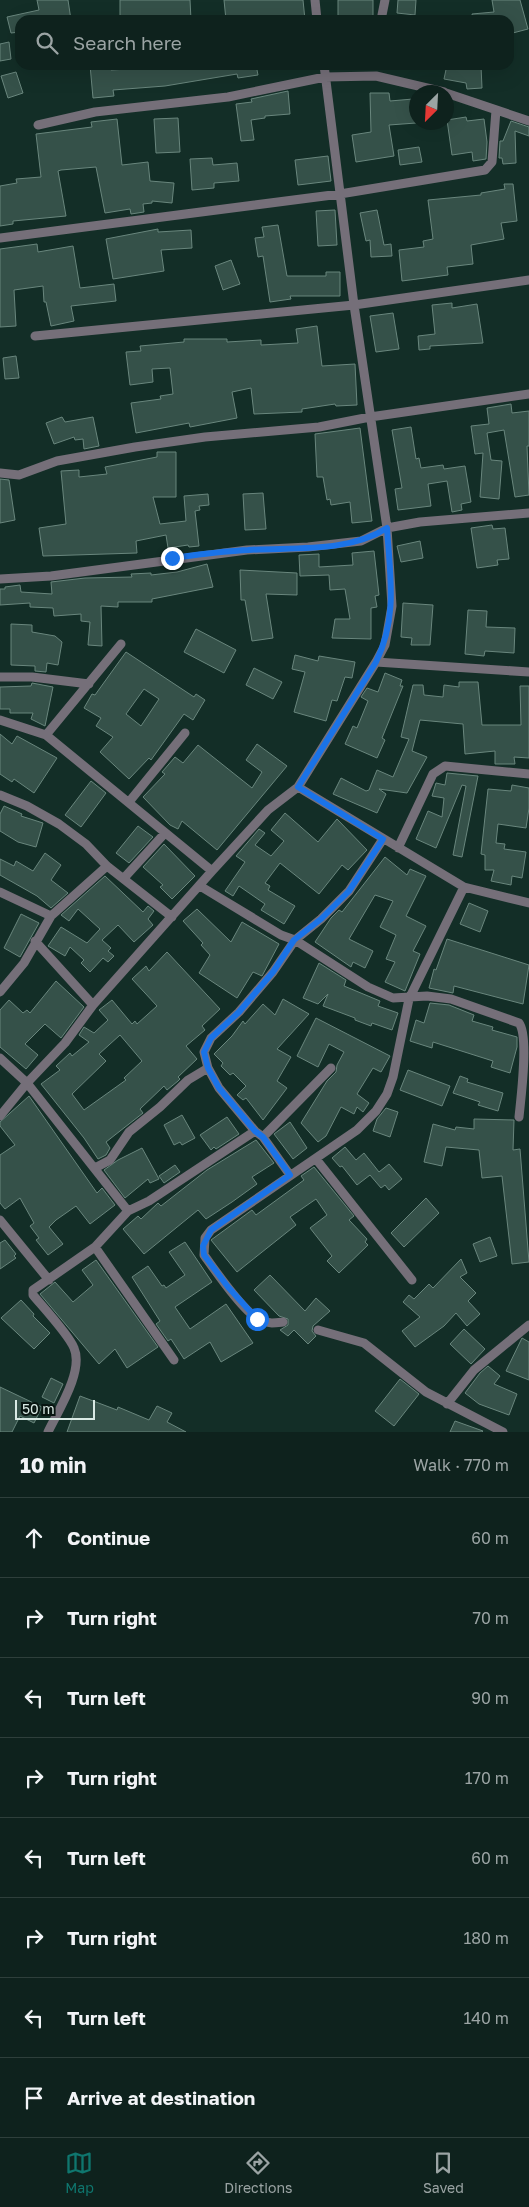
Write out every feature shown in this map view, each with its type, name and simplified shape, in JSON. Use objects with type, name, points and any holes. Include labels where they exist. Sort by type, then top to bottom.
[{"type":"street","points":[[314,0],[316,15]]},
{"type":"street","points":[[382,15],[385,0]]},
{"type":"street","points":[[0,1116],[27,1083],[65,1044],[93,1005],[200,886],[212,870],[268,810],[298,787],[385,645],[392,606],[387,528],[354,305],[324,70]]},
{"type":"street","points":[[38,125],[95,112],[228,97],[325,77],[376,76],[413,85]]},
{"type":"street","points":[[454,96],[529,121]]},
{"type":"street","points":[[0,238],[340,194],[485,170],[492,162],[496,110]]},
{"type":"street","points":[[35,336],[354,305],[529,280]]},
{"type":"street","points":[[0,473],[19,475],[57,461],[135,447],[205,437],[318,427],[370,417],[529,394]]},
{"type":"street","points":[[0,579],[51,576],[246,550],[308,547],[361,541],[387,528],[420,522],[529,513]]},
{"type":"street","points":[[46,736],[121,644]]},
{"type":"street","points":[[376,662],[529,672]]},
{"type":"street","points":[[0,677],[32,677],[89,684]]},
{"type":"street","points":[[0,720],[46,736],[212,870]]},
{"type":"street","points":[[129,802],[185,734]]},
{"type":"street","points":[[398,848],[433,774],[439,769],[445,766],[529,774]]},
{"type":"street","points":[[298,787],[464,888],[529,903]]},
{"type":"street","points":[[0,795],[27,806],[59,824],[86,844],[107,866],[172,917]]},
{"type":"street","points":[[124,878],[165,833]]},
{"type":"street","points":[[290,1175],[263,1137],[255,1131],[219,1088],[208,1068],[204,1052],[211,1038],[239,1012],[273,972],[294,940],[321,919],[349,891],[383,839]]},
{"type":"street","points":[[0,992],[24,963],[51,916],[107,866]]},
{"type":"street","points":[[200,886],[281,935],[294,940],[368,988],[393,998],[409,999],[427,996],[451,998],[520,1023],[524,1027],[525,1054],[519,1117]]},
{"type":"street","points":[[283,1322],[269,1323],[257,1319],[228,1287],[204,1255],[203,1246],[211,1230],[357,1130],[376,1111],[388,1094],[409,999],[464,888]]},
{"type":"street","points":[[0,892],[51,916]]},
{"type":"street","points":[[36,941],[93,1005]]},
{"type":"street","points":[[0,1058],[27,1083],[128,1211]]},
{"type":"street","points":[[95,1168],[110,1160],[129,1132],[160,1107],[188,1080],[208,1068]]},
{"type":"street","points":[[263,1137],[332,1068]]},
{"type":"street","points":[[48,1432],[73,1380],[76,1362],[75,1348],[33,1295],[33,1290],[95,1247],[128,1211],[149,1201],[255,1131]]},
{"type":"street","points":[[316,1159],[412,1280]]},
{"type":"street","points":[[0,1220],[49,1280]]},
{"type":"street","points":[[95,1247],[174,1360]]},
{"type":"street","points":[[447,1404],[474,1370],[528,1328]]},
{"type":"street","points":[[318,1330],[364,1343],[389,1364],[447,1404],[503,1432]]},
{"type":"building","points":[[37,0],[68,0],[70,15],[16,15],[39,10]]},
{"type":"building","points":[[120,0],[190,0],[191,15],[120,15]]},
{"type":"building","points":[[224,0],[303,0],[304,15],[226,15]]},
{"type":"building","points":[[338,0],[373,0],[373,15],[338,15]]},
{"type":"building","points":[[398,0],[416,0],[415,15],[397,13]]},
{"type":"building","points":[[492,0],[520,0],[528,29],[514,33],[514,15],[472,14],[494,12]]},
{"type":"building","points":[[15,15],[15,33],[11,33],[7,17]]},
{"type":"building","points":[[9,42],[11,59],[0,61],[0,44]]},
{"type":"building","points":[[90,70],[257,70],[258,75],[238,78],[237,74],[165,86],[113,90],[114,96],[93,98]]},
{"type":"building","points":[[446,70],[481,70],[482,88],[467,89],[466,83],[444,79]]},
{"type":"building","points":[[16,72],[23,93],[8,98],[1,76]]},
{"type":"building","points":[[288,91],[290,114],[265,116],[265,118],[251,120],[254,140],[241,141],[236,104],[252,102],[251,99]]},
{"type":"building","points":[[370,93],[389,93],[390,101],[409,99],[409,124],[389,125],[394,156],[356,162],[352,135],[371,132]]},
{"type":"building","points":[[466,117],[467,121],[484,119],[487,142],[486,159],[473,161],[472,152],[452,155],[448,130],[454,130],[454,119]]},
{"type":"building","points":[[178,118],[180,152],[156,153],[154,119]]},
{"type":"building","points":[[117,119],[122,165],[148,162],[150,181],[174,183],[172,203],[152,201],[152,203],[143,204],[144,212],[131,214],[130,209],[105,213],[96,167],[61,170],[58,171],[66,216],[13,221],[13,224],[0,226],[0,186],[17,183],[16,179],[41,177],[36,134],[92,127],[91,122]]},
{"type":"building","points":[[511,121],[529,127],[529,136],[515,131],[516,163],[503,164],[502,158],[499,158],[500,141],[503,141]]},
{"type":"building","points":[[419,147],[422,162],[400,165],[398,150]]},
{"type":"building","points":[[328,156],[331,181],[298,185],[295,160]]},
{"type":"building","points":[[212,158],[213,165],[237,163],[239,181],[214,183],[214,188],[192,190],[190,159]]},
{"type":"building","points":[[504,184],[513,184],[517,221],[501,223],[504,239],[471,245],[473,264],[447,267],[448,275],[402,281],[399,250],[424,247],[423,241],[433,239],[428,200],[481,195],[481,193],[505,189]]},
{"type":"building","points":[[335,210],[337,245],[318,246],[316,211]]},
{"type":"building","points":[[377,210],[384,245],[391,244],[392,256],[371,257],[370,240],[366,241],[360,213]]},
{"type":"building","points":[[278,225],[287,276],[326,276],[326,272],[340,272],[340,296],[290,296],[291,299],[270,302],[263,256],[258,257],[255,238],[264,237],[262,227]]},
{"type":"building","points":[[158,229],[158,232],[191,230],[192,248],[161,250],[164,271],[113,279],[106,239]]},
{"type":"building","points":[[37,244],[38,252],[73,246],[80,288],[114,284],[116,301],[71,306],[74,321],[51,326],[46,302],[44,302],[43,286],[14,290],[16,326],[0,327],[0,249]]},
{"type":"building","points":[[231,260],[240,284],[223,290],[215,266]]},
{"type":"building","points":[[452,303],[452,308],[477,304],[483,343],[430,346],[430,349],[419,350],[418,336],[435,334],[432,305]]},
{"type":"building","points":[[393,313],[399,349],[376,352],[370,316]]},
{"type":"building","points":[[317,326],[322,366],[355,364],[357,405],[336,406],[335,404],[302,409],[302,412],[254,414],[251,388],[232,392],[237,418],[190,427],[189,423],[136,433],[131,403],[161,399],[160,396],[173,394],[170,368],[152,369],[153,382],[130,385],[126,352],[141,351],[140,346],[184,342],[184,339],[227,339],[227,342],[261,340],[261,345],[298,343],[296,329]]},
{"type":"building","points":[[16,356],[19,378],[5,379],[3,358]]},
{"type":"building","points":[[511,404],[512,413],[529,411],[529,446],[527,446],[529,495],[515,497],[504,430],[487,433],[491,460],[502,461],[499,499],[480,497],[483,453],[475,454],[471,426],[489,424],[487,408]]},
{"type":"building","points":[[62,417],[65,422],[93,417],[99,446],[84,449],[83,439],[75,440],[74,437],[54,444],[46,423]]},
{"type":"building","points":[[411,427],[416,459],[419,458],[421,468],[443,465],[444,469],[465,466],[471,502],[461,504],[462,510],[452,512],[447,481],[428,484],[431,506],[398,510],[395,489],[402,488],[392,430]]},
{"type":"building","points":[[360,428],[372,521],[352,523],[350,502],[331,505],[330,499],[327,500],[323,477],[317,477],[315,434]]},
{"type":"building","points":[[157,452],[176,452],[176,497],[153,497],[160,524],[186,521],[184,496],[208,494],[209,505],[199,506],[200,510],[195,511],[199,546],[189,547],[188,545],[168,548],[166,535],[136,541],[137,553],[43,556],[39,528],[66,524],[61,471],[79,470],[79,477],[107,474],[105,467],[157,457]]},
{"type":"building","points":[[0,479],[9,480],[15,520],[0,523]]},
{"type":"building","points":[[263,493],[266,529],[245,530],[243,494]]},
{"type":"building","points":[[492,525],[493,529],[505,528],[509,559],[497,560],[498,565],[477,568],[471,528]]},
{"type":"building","points":[[420,541],[423,558],[401,562],[397,546]]},
{"type":"building","points":[[374,551],[379,595],[375,596],[377,607],[371,608],[371,639],[332,638],[335,619],[350,619],[345,589],[330,590],[329,575],[300,576],[299,555],[319,554],[319,567],[353,565],[352,553]]},
{"type":"building","points":[[207,564],[213,587],[152,599],[152,602],[118,602],[118,607],[101,606],[102,646],[88,645],[90,622],[81,621],[81,614],[54,616],[53,608],[30,607],[30,603],[0,605],[0,589],[5,589],[5,587],[20,585],[21,592],[52,594],[51,582],[85,578],[132,577],[131,574],[151,573],[151,575],[177,572]]},
{"type":"building","points":[[240,570],[297,573],[297,595],[266,594],[273,638],[252,641],[245,600],[241,600]]},
{"type":"building","points":[[403,603],[433,605],[430,645],[411,645],[412,638],[401,637]]},
{"type":"building","points":[[468,610],[487,611],[486,627],[515,628],[514,653],[485,651],[484,656],[465,654]]},
{"type":"building","points":[[11,624],[32,625],[32,632],[55,636],[62,642],[58,665],[47,663],[46,672],[35,671],[35,666],[11,665]]},
{"type":"building","points":[[196,629],[236,650],[224,673],[184,652]]},
{"type":"building","points":[[126,652],[194,697],[196,694],[205,700],[193,720],[184,714],[151,760],[149,758],[129,779],[100,752],[113,737],[96,726],[101,718],[84,708],[92,694],[95,695]],"holes":[[[144,689],[159,699],[141,726],[126,714]]]},
{"type":"building","points":[[295,655],[318,661],[319,656],[355,662],[352,678],[345,677],[337,701],[332,700],[326,721],[294,712],[305,672],[292,669]]},
{"type":"building","points":[[254,668],[282,682],[273,699],[246,685]]},
{"type":"building","points":[[385,673],[402,680],[400,686],[403,686],[382,738],[385,740],[377,758],[345,744],[353,726],[357,728],[368,701],[361,697],[367,688],[378,692]]},
{"type":"building","points":[[459,682],[478,682],[482,725],[521,725],[520,686],[529,686],[529,758],[514,757],[515,764],[495,764],[495,751],[465,754],[463,724],[420,720],[412,751],[427,757],[407,793],[379,789],[386,794],[377,813],[333,794],[341,778],[366,791],[369,790],[377,770],[393,777],[409,739],[401,737],[413,685],[423,685],[424,695],[443,697],[444,685],[459,687]]},
{"type":"building","points":[[32,683],[53,687],[45,726],[31,719],[33,713],[10,713],[10,709],[0,709],[0,687],[31,686]]},
{"type":"building","points":[[0,734],[12,744],[17,736],[57,758],[34,793],[14,779],[12,782],[0,774]]},
{"type":"building","points":[[257,744],[287,766],[217,850],[182,821],[178,829],[170,825],[143,797],[165,774],[162,772],[175,757],[183,763],[198,745],[252,788],[262,772],[246,760]]},
{"type":"building","points":[[447,773],[478,776],[462,857],[453,855],[466,786],[462,785],[436,848],[416,839],[428,811],[442,817],[444,798],[432,796],[436,783],[445,785]]},
{"type":"building","points":[[91,781],[106,793],[81,827],[65,815]]},
{"type":"building","points":[[512,785],[529,788],[529,808],[526,828],[498,824],[496,843],[505,844],[504,849],[526,852],[522,878],[512,876],[511,885],[491,881],[494,870],[485,870],[485,855],[481,854],[488,789],[511,791]]},
{"type":"building","points":[[4,806],[22,814],[21,816],[43,823],[36,847],[18,842],[0,831],[0,814]]},
{"type":"building","points":[[285,813],[318,842],[337,819],[367,850],[348,870],[342,865],[319,894],[280,863],[265,883],[270,886],[268,890],[295,906],[284,924],[261,910],[265,904],[239,886],[233,896],[225,891],[245,862],[236,856],[259,829],[265,833],[255,845],[271,856],[284,841],[271,830]]},
{"type":"building","points":[[138,826],[153,837],[129,863],[116,853]]},
{"type":"building","points":[[164,844],[195,876],[172,899],[160,887],[163,885],[143,867]]},
{"type":"building","points":[[45,853],[61,865],[51,880],[68,893],[51,908],[37,896],[0,875],[0,859],[14,866],[16,861],[33,871]]},
{"type":"building","points":[[385,857],[407,875],[410,869],[426,876],[406,916],[426,926],[413,951],[420,954],[405,991],[385,982],[395,962],[386,959],[396,935],[380,927],[393,901],[375,895],[349,939],[373,951],[365,968],[353,962],[351,967],[315,942],[331,918],[339,910],[342,912]]},
{"type":"building","points":[[105,876],[143,912],[148,906],[154,911],[148,919],[153,925],[134,942],[118,925],[102,940],[111,948],[108,951],[114,956],[108,962],[103,958],[90,972],[81,963],[84,960],[70,947],[65,956],[48,946],[61,927],[87,943],[100,929],[78,909],[69,921],[61,915]]},
{"type":"building","points":[[469,903],[488,911],[480,932],[460,924]]},
{"type":"building","points":[[197,909],[231,942],[242,922],[279,944],[262,976],[253,972],[237,998],[199,973],[210,955],[201,945],[203,943],[183,921]]},
{"type":"building","points":[[21,914],[39,923],[20,957],[4,948]]},
{"type":"building","points":[[447,939],[529,965],[523,1004],[454,986],[453,993],[429,988],[434,969],[436,970]]},
{"type":"building","points":[[167,952],[220,1009],[202,1026],[205,1030],[186,1046],[197,1059],[178,1077],[180,1079],[178,1081],[167,1090],[164,1086],[140,1109],[143,1113],[106,1142],[110,1148],[106,1155],[98,1159],[84,1138],[41,1084],[60,1070],[56,1066],[70,1053],[72,1056],[89,1042],[79,1035],[84,1027],[94,1033],[108,1020],[99,1010],[112,1000],[132,1024],[135,1021],[137,1024],[157,1006],[132,979],[146,966],[149,971]],"holes":[[[120,1035],[142,1061],[124,1078],[126,1080],[84,1110],[72,1094],[106,1061],[99,1054]]]},
{"type":"building","points":[[319,963],[346,980],[344,986],[380,1001],[378,1006],[398,1013],[392,1030],[372,1023],[371,1026],[323,1006],[328,994],[318,1004],[303,998]]},
{"type":"building","points":[[56,981],[84,1007],[61,1038],[45,1024],[25,1044],[38,1055],[26,1069],[0,1047],[0,1010],[9,1000],[23,1013],[27,1010],[30,1013]]},
{"type":"building","points":[[283,999],[309,1014],[277,1049],[291,1057],[277,1081],[287,1088],[263,1120],[246,1098],[243,1100],[237,1095],[246,1086],[233,1073],[230,1075],[221,1066],[223,1063],[214,1054],[232,1036],[243,1021],[245,1024],[263,1004],[275,1015]]},
{"type":"building","points":[[430,1003],[449,1005],[474,1015],[472,1021],[493,1027],[492,1030],[517,1037],[517,1047],[510,1073],[491,1067],[493,1061],[433,1042],[432,1048],[410,1041],[416,1020],[424,1023]]},
{"type":"building","points":[[316,1018],[390,1056],[381,1072],[373,1068],[357,1094],[369,1103],[363,1112],[357,1107],[354,1114],[341,1107],[326,1136],[318,1142],[301,1123],[327,1081],[336,1072],[337,1065],[344,1052],[329,1044],[318,1067],[297,1056]]},
{"type":"building","points":[[408,1070],[450,1086],[442,1106],[400,1090]]},
{"type":"building","points":[[460,1076],[468,1079],[467,1082],[503,1093],[498,1111],[478,1105],[480,1102],[453,1093]]},
{"type":"building","points":[[29,1096],[97,1193],[102,1188],[115,1205],[90,1224],[76,1206],[56,1220],[49,1227],[63,1244],[48,1255],[36,1240],[39,1238],[30,1226],[34,1223],[20,1198],[5,1209],[0,1203],[0,1155],[15,1145],[0,1126],[0,1122]]},
{"type":"building","points":[[386,1108],[398,1112],[390,1137],[373,1131],[377,1119]]},
{"type":"building","points":[[182,1115],[195,1138],[182,1145],[180,1142],[174,1145],[164,1125]]},
{"type":"building","points":[[227,1117],[239,1134],[216,1149],[214,1147],[211,1150],[200,1135]]},
{"type":"building","points":[[474,1119],[514,1120],[513,1150],[520,1149],[529,1262],[512,1264],[502,1176],[482,1178],[479,1150],[446,1147],[442,1166],[424,1162],[433,1124],[455,1130],[456,1127],[474,1129]]},
{"type":"building","points":[[290,1122],[307,1148],[293,1159],[274,1134]]},
{"type":"building","points":[[256,1140],[274,1163],[252,1177],[257,1184],[232,1202],[206,1219],[198,1210],[144,1254],[123,1229],[138,1216],[141,1219],[158,1203],[161,1206],[207,1170]]},
{"type":"building","points":[[345,1147],[356,1160],[364,1153],[379,1172],[389,1164],[402,1179],[389,1190],[385,1185],[381,1188],[370,1175],[357,1185],[342,1166],[340,1167],[332,1158]]},
{"type":"building","points":[[142,1148],[159,1179],[150,1183],[148,1179],[125,1198],[104,1170],[118,1160]]},
{"type":"building","points":[[175,1165],[180,1172],[164,1183],[159,1176]]},
{"type":"building","points":[[314,1167],[354,1216],[349,1220],[367,1239],[365,1242],[368,1245],[339,1273],[327,1261],[332,1256],[310,1228],[327,1215],[316,1199],[290,1217],[296,1225],[237,1272],[211,1240],[252,1210],[256,1215],[304,1180],[301,1176]]},
{"type":"building","points":[[426,1198],[439,1213],[404,1247],[391,1233]]},
{"type":"building","points":[[490,1237],[497,1256],[480,1262],[473,1244]]},
{"type":"building","points":[[5,1240],[16,1254],[14,1256],[16,1258],[0,1269],[0,1243]]},
{"type":"building","points":[[185,1242],[212,1282],[175,1307],[190,1329],[226,1304],[253,1343],[221,1362],[210,1342],[184,1359],[171,1339],[168,1341],[156,1324],[160,1321],[132,1277],[148,1266],[162,1286],[164,1285],[166,1288],[185,1275],[169,1252]]},
{"type":"building","points":[[461,1259],[467,1273],[460,1277],[476,1293],[468,1301],[480,1314],[467,1326],[456,1313],[444,1326],[415,1347],[402,1331],[420,1317],[403,1302],[409,1295],[414,1299],[429,1284],[433,1288]]},
{"type":"building","points":[[96,1260],[158,1347],[127,1368],[115,1349],[99,1364],[40,1294],[55,1282],[73,1302],[93,1285],[82,1270]]},
{"type":"building","points":[[270,1275],[305,1311],[316,1298],[330,1311],[313,1326],[312,1331],[316,1336],[308,1344],[294,1330],[288,1336],[280,1330],[288,1325],[288,1319],[279,1316],[254,1290]]},
{"type":"building","points":[[21,1300],[34,1314],[33,1316],[50,1333],[34,1349],[1,1318]]},
{"type":"building","points":[[464,1329],[485,1349],[471,1364],[450,1344]]},
{"type":"building","points":[[522,1338],[529,1342],[529,1380],[506,1371]]},
{"type":"building","points":[[488,1366],[500,1376],[494,1384],[517,1394],[509,1415],[479,1404],[465,1393],[480,1373]]},
{"type":"building","points":[[51,1378],[63,1384],[54,1403],[42,1397]]},
{"type":"building","points":[[400,1379],[419,1394],[394,1426],[375,1411]]},
{"type":"building","points":[[0,1387],[42,1407],[34,1423],[20,1416],[12,1432],[0,1432]]},
{"type":"building","points":[[80,1396],[117,1410],[118,1407],[149,1420],[157,1406],[172,1413],[167,1422],[186,1432],[67,1432]]},
{"type":"building","points":[[455,1421],[483,1431],[450,1432]]},
{"type":"route","points":[[172,558],[361,541],[373,537],[387,528],[392,606],[385,645],[298,787],[383,839],[349,891],[321,919],[294,940],[273,972],[239,1012],[211,1038],[204,1052],[208,1068],[219,1088],[255,1131],[263,1137],[290,1175],[211,1230],[205,1238],[203,1246],[204,1255],[228,1287],[257,1319]]}]
